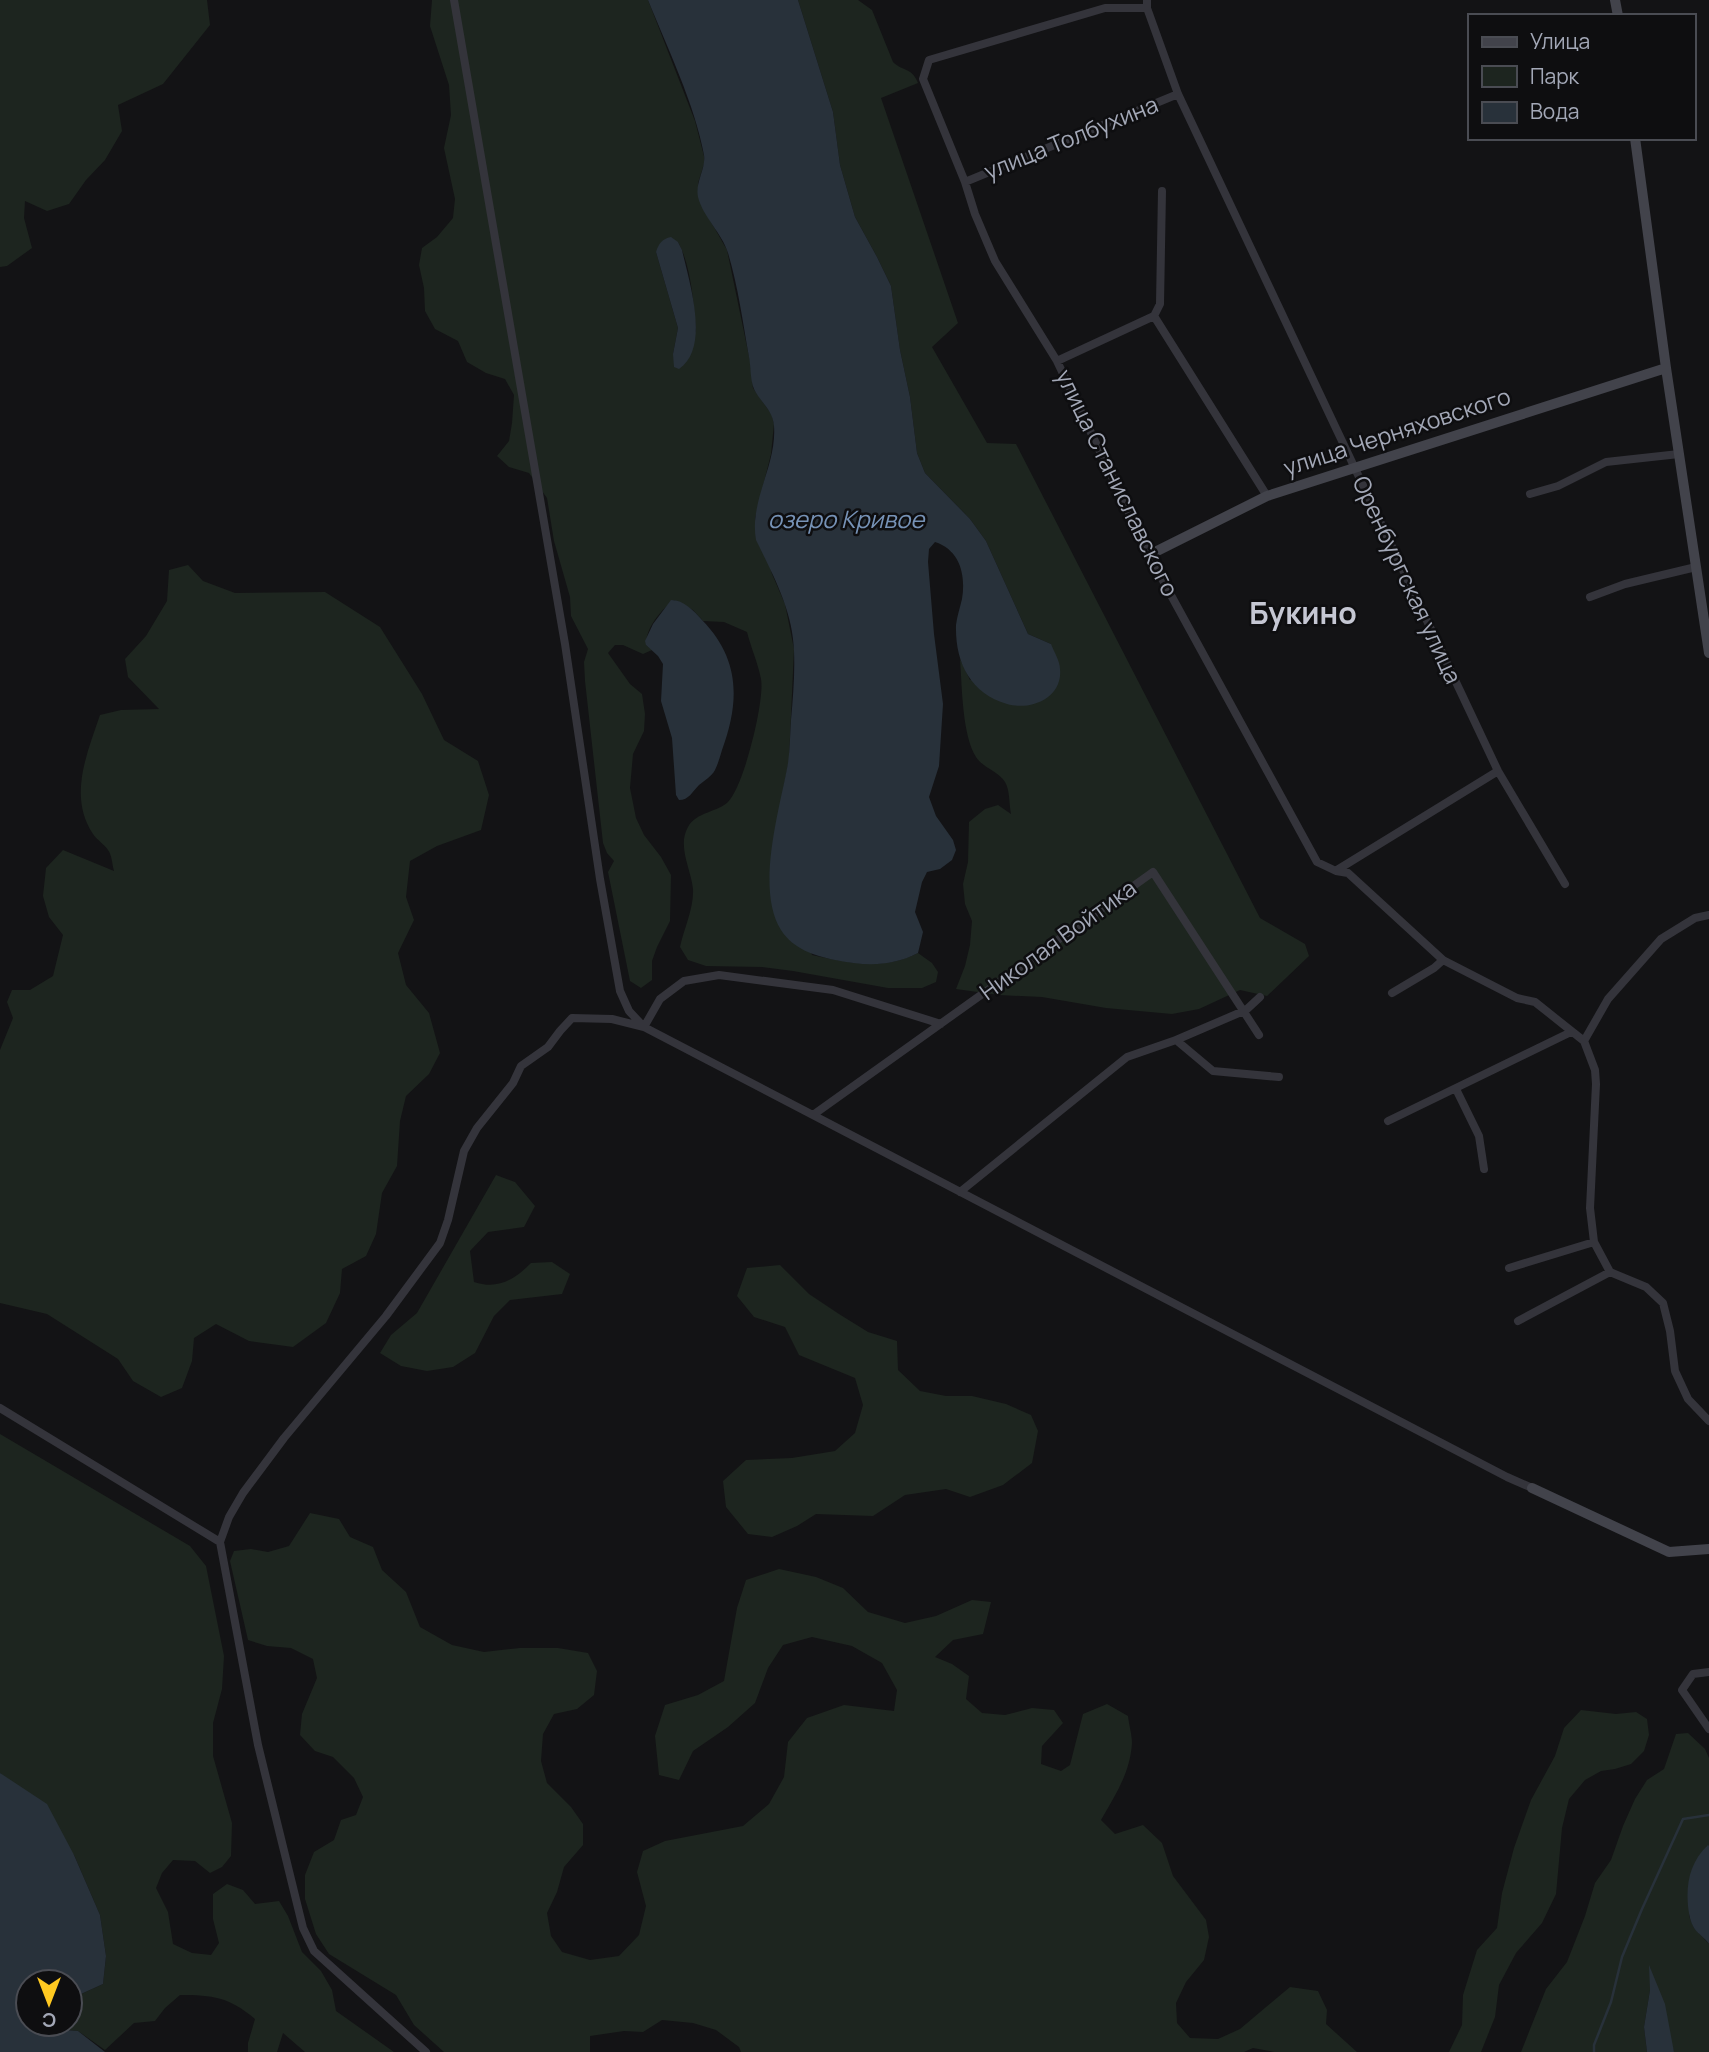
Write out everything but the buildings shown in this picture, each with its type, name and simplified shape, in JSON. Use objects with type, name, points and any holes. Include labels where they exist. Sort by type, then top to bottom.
[{"type":"street","points":[[454,0],[565,644],[600,878],[621,991],[629,1011],[644,1027]]},
{"type":"street","name":"улица Станиславского","points":[[1147,4],[1105,8],[929,60],[923,79],[965,182],[975,214],[995,261],[1058,361],[1149,555],[1317,862],[1336,871],[1348,873],[1443,960],[1517,998],[1535,1002],[1584,1041]]},
{"type":"street","name":"Оренбургская улица","points":[[1147,4],[1178,94],[1353,467],[1498,771],[1565,884]]},
{"type":"street","name":"улица Толбухина","points":[[965,182],[1178,94]]},
{"type":"street","points":[[1635,140],[1709,653]]},
{"type":"street","points":[[1058,361],[1154,316],[1160,304],[1162,191]]},
{"type":"street","points":[[1154,316],[1267,496]]},
{"type":"street","name":"улица Черняховского","points":[[1149,555],[1267,496],[1666,368]]},
{"type":"street","points":[[1530,494],[1558,486],[1606,463],[1679,454]]},
{"type":"street","points":[[1590,597],[1625,584],[1696,567]]},
{"type":"street","points":[[1336,871],[1498,771]]},
{"type":"street","name":"Николая Войтика","points":[[941,1024],[1153,872],[1259,1035]]},
{"type":"street","points":[[1709,915],[1695,918],[1661,939],[1608,999],[1584,1041],[1595,1070],[1596,1084],[1590,1209],[1594,1242],[1611,1272],[1646,1287],[1662,1303],[1670,1331],[1675,1371],[1688,1399],[1709,1421]]},
{"type":"street","points":[[1392,993],[1443,960]]},
{"type":"street","points":[[644,1027],[660,999],[684,981],[719,975],[833,990],[941,1024]]},
{"type":"street","points":[[960,1192],[1127,1057],[1176,1040],[1243,1011],[1260,997]]},
{"type":"street","points":[[426,2052],[314,1951],[303,1928],[258,1745],[220,1542],[229,1517],[259,1471],[386,1316],[440,1243],[464,1151],[477,1128],[513,1083],[521,1066],[548,1047],[572,1018],[612,1019],[644,1027],[1495,1471],[1669,1552],[1709,1549]]},
{"type":"street","points":[[813,1115],[941,1024]]},
{"type":"street","points":[[1388,1121],[1571,1032]]},
{"type":"street","points":[[1176,1040],[1213,1071],[1279,1077]]},
{"type":"street","points":[[1456,1089],[1479,1136],[1484,1169]]},
{"type":"street","points":[[1509,1268],[1594,1242]]},
{"type":"street","points":[[1518,1321],[1611,1272]]},
{"type":"street","points":[[0,1408],[220,1542]]},
{"type":"street","points":[[1709,1672],[1693,1674],[1682,1690],[1709,1729]]},
{"type":"green space","points":[[0,0],[207,0],[210,25],[163,84],[118,105],[122,131],[105,160],[69,204],[47,211],[25,201],[24,218],[32,248],[7,266],[0,267]]},
{"type":"green space","points":[[432,0],[648,0],[695,121],[704,156],[698,183],[702,206],[727,250],[753,388],[772,415],[774,424],[771,454],[755,518],[772,574],[785,604],[794,649],[789,760],[775,831],[812,955],[853,963],[879,964],[905,959],[918,953],[932,963],[938,972],[936,982],[922,988],[888,988],[793,971],[762,967],[706,966],[688,960],[680,947],[693,896],[684,850],[685,834],[696,818],[724,805],[734,793],[752,742],[760,705],[761,679],[747,632],[724,622],[703,621],[693,610],[674,600],[651,625],[646,645],[652,650],[643,654],[623,645],[615,645],[608,653],[630,684],[642,694],[644,731],[633,754],[630,788],[636,818],[644,835],[671,875],[670,921],[652,961],[652,980],[641,988],[630,981],[608,872],[614,861],[603,843],[585,681],[584,662],[588,649],[571,616],[570,597],[554,541],[547,498],[529,473],[509,467],[497,456],[509,441],[512,423],[514,395],[505,379],[486,373],[467,362],[458,341],[435,329],[425,311],[419,265],[422,248],[437,237],[453,218],[455,199],[444,148],[451,115],[449,85],[430,26]],"holes":[[[678,242],[691,285],[696,331],[673,354],[678,328],[656,252]]]},
{"type":"green space","points":[[798,0],[858,0],[872,10],[893,62],[916,78],[918,83],[881,98],[958,323],[932,347],[987,443],[1016,444],[1260,918],[1305,944],[1309,956],[1267,996],[1240,990],[1199,1009],[1172,1014],[956,989],[970,945],[972,921],[965,904],[963,884],[968,862],[969,822],[985,809],[998,805],[1011,814],[1007,785],[979,761],[971,748],[964,709],[960,659],[970,680],[1051,644],[1028,634],[986,541],[970,519],[925,473],[917,453],[891,286],[855,217],[840,165],[833,112]]},
{"type":"green space","points":[[188,565],[203,581],[235,593],[325,592],[380,627],[422,694],[444,740],[478,761],[489,795],[481,830],[437,846],[410,861],[406,897],[414,920],[398,953],[406,985],[429,1013],[440,1053],[429,1074],[406,1096],[400,1121],[397,1166],[382,1193],[376,1234],[366,1256],[342,1269],[340,1293],[326,1323],[293,1347],[249,1341],[216,1324],[194,1338],[192,1361],[182,1388],[161,1397],[133,1381],[118,1359],[47,1314],[0,1303],[0,1050],[13,1018],[7,1002],[12,990],[30,990],[53,976],[63,935],[49,917],[43,896],[46,868],[63,850],[114,871],[109,852],[93,834],[82,805],[85,760],[100,715],[121,710],[159,709],[128,677],[125,659],[146,636],[167,601],[169,570]]},
{"type":"green space","points":[[496,1175],[515,1182],[535,1206],[524,1227],[488,1232],[470,1251],[474,1282],[498,1284],[512,1279],[531,1263],[552,1262],[570,1274],[562,1294],[510,1300],[494,1316],[475,1353],[453,1367],[427,1371],[401,1366],[380,1353],[391,1335],[417,1313]]},
{"type":"green space","points":[[780,1265],[809,1294],[839,1314],[868,1332],[897,1341],[898,1370],[920,1391],[946,1396],[972,1396],[1006,1404],[1031,1415],[1038,1431],[1032,1463],[1003,1485],[970,1497],[946,1489],[905,1495],[873,1516],[816,1514],[772,1537],[748,1534],[726,1507],[723,1481],[746,1460],[792,1458],[835,1451],[855,1433],[863,1405],[855,1378],[799,1355],[785,1327],[754,1317],[737,1296],[747,1268]]},
{"type":"green space","points":[[0,1434],[190,1546],[206,1566],[224,1656],[222,1689],[213,1723],[213,1756],[232,1823],[231,1856],[222,1867],[210,1873],[195,1861],[173,1860],[162,1873],[156,1888],[168,1912],[173,1944],[192,1953],[211,1955],[219,1943],[213,1919],[213,1894],[227,1884],[243,1890],[255,1904],[279,1901],[302,1952],[321,1971],[332,1990],[336,2011],[394,2052],[305,2052],[283,2033],[277,2052],[248,2052],[255,2019],[229,2002],[202,1996],[180,1995],[155,2021],[134,2023],[105,2050],[84,2035],[84,1993],[103,1984],[106,1956],[100,1915],[74,1855],[0,1773]]},
{"type":"green space","points":[[310,1513],[339,1519],[350,1537],[373,1547],[382,1570],[406,1592],[420,1627],[452,1645],[484,1652],[558,1648],[588,1653],[597,1671],[594,1695],[577,1709],[554,1714],[543,1734],[541,1761],[547,1783],[571,1807],[583,1824],[583,1845],[564,1867],[557,1892],[547,1913],[551,1936],[562,1952],[590,1960],[619,1956],[639,1935],[646,1906],[637,1872],[643,1851],[665,1841],[743,1826],[769,1804],[784,1777],[788,1742],[807,1718],[844,1705],[894,1711],[897,1690],[882,1663],[852,1646],[812,1637],[783,1645],[768,1668],[755,1703],[728,1727],[693,1751],[679,1780],[659,1775],[655,1736],[665,1705],[698,1695],[724,1681],[737,1608],[746,1580],[779,1569],[816,1577],[843,1588],[868,1612],[905,1623],[936,1616],[972,1600],[991,1602],[983,1634],[953,1640],[935,1657],[952,1664],[969,1676],[966,1699],[982,1713],[1005,1715],[1032,1708],[1054,1710],[1063,1723],[1042,1746],[1041,1764],[1061,1771],[1070,1765],[1083,1714],[1107,1704],[1128,1716],[1131,1754],[1121,1784],[1101,1820],[1115,1834],[1143,1825],[1162,1843],[1173,1876],[1206,1920],[1209,1937],[1204,1960],[1186,1982],[1176,2003],[1177,2023],[1190,2038],[1218,2039],[1240,2029],[1290,1987],[1318,1991],[1327,2010],[1326,2024],[1357,2052],[1274,2052],[1253,2048],[1244,2052],[741,2052],[739,2047],[716,2030],[693,2023],[662,2020],[643,2032],[624,2031],[590,2036],[590,2052],[444,2052],[414,2025],[396,1995],[329,1954],[316,1934],[305,1899],[305,1875],[314,1852],[334,1840],[341,1820],[356,1815],[363,1797],[354,1778],[333,1757],[315,1751],[300,1735],[302,1714],[317,1678],[313,1659],[291,1648],[267,1646],[248,1640],[230,1561],[234,1551],[251,1549],[268,1552],[289,1546]]},
{"type":"green space","points":[[1581,1710],[1616,1714],[1636,1712],[1647,1719],[1649,1735],[1644,1751],[1631,1764],[1601,1771],[1585,1780],[1569,1799],[1562,1828],[1556,1894],[1542,1923],[1516,1953],[1499,1985],[1495,2017],[1481,2052],[1449,2052],[1462,2025],[1463,1995],[1477,1950],[1497,1928],[1502,1893],[1531,1800],[1555,1756],[1564,1728]]},
{"type":"green space","points":[[1688,1733],[1705,1749],[1709,1758],[1709,1846],[1689,1916],[1694,1928],[1709,1944],[1709,2052],[1674,2052],[1650,1968],[1650,1990],[1644,2027],[1647,2052],[1521,2052],[1546,1989],[1567,1962],[1595,1883],[1611,1860],[1635,1799],[1647,1780],[1664,1769],[1676,1734]]},
{"type":"water","name":"озеро Кривое","points":[[648,0],[798,0],[833,112],[840,165],[855,217],[891,286],[917,453],[925,473],[970,519],[986,541],[1028,634],[1051,644],[1059,663],[1060,679],[1056,688],[1051,695],[1035,704],[1007,704],[994,699],[974,684],[962,663],[956,639],[963,590],[962,573],[956,557],[935,542],[929,549],[928,562],[943,704],[939,766],[929,797],[936,816],[953,840],[956,850],[952,860],[940,869],[927,872],[915,912],[923,932],[918,953],[898,961],[857,963],[812,954],[786,937],[774,913],[770,871],[775,825],[789,758],[794,651],[786,608],[756,540],[756,511],[771,455],[774,426],[751,378],[740,305],[728,253],[698,197],[704,155],[700,136],[680,76]]},
{"type":"water","points":[[671,237],[678,242],[682,250],[695,313],[694,346],[689,359],[679,369],[674,367],[673,354],[678,328],[656,252],[661,242]]},
{"type":"water","points":[[671,600],[688,607],[715,635],[730,665],[734,698],[728,732],[716,768],[682,800],[676,795],[672,738],[661,701],[663,664],[645,641],[653,624]]},
{"type":"water","points":[[0,1773],[47,1804],[74,1855],[100,1915],[106,1956],[103,1984],[84,1993],[84,1968],[14,1968],[14,2038],[84,2038],[84,2036],[105,2052],[0,2052]]},
{"type":"water","points":[[1708,1845],[1709,1944],[1693,1925],[1689,1915],[1688,1897],[1693,1866]]},
{"type":"water","points":[[1649,1965],[1665,2004],[1674,2052],[1647,2052],[1644,2027],[1650,1990]]},
{"type":"waterway","points":[[1594,2052],[1594,2045],[1611,2002],[1622,1957],[1683,1819],[1709,1815]]},
{"type":"district","name":"Букино","points":[[1303,614]]}]
